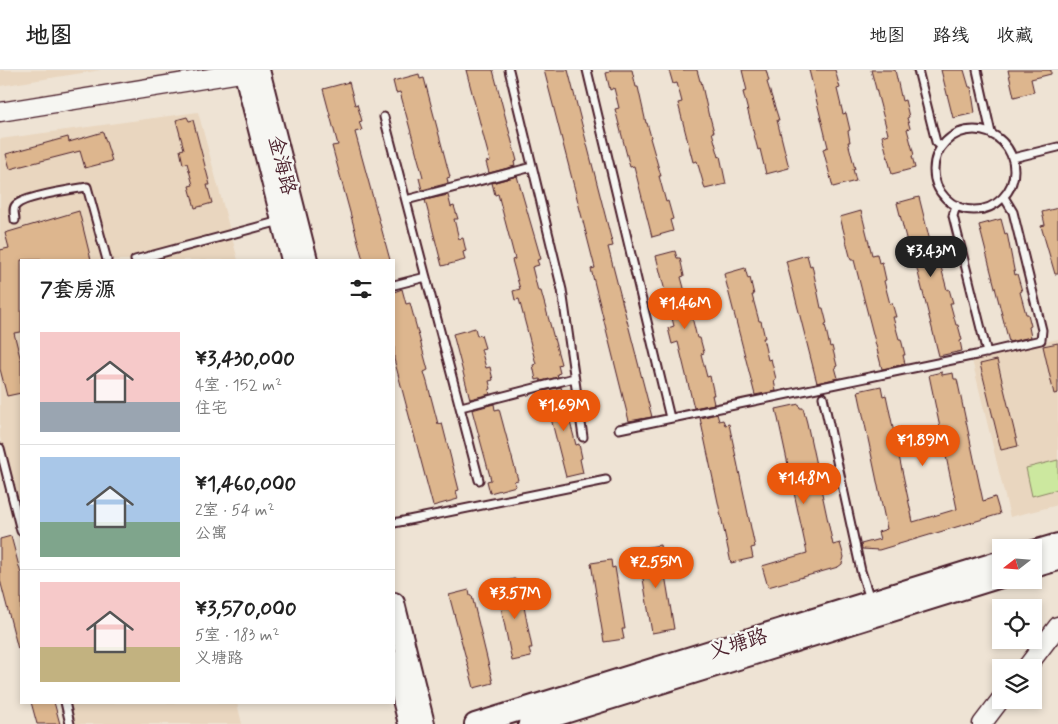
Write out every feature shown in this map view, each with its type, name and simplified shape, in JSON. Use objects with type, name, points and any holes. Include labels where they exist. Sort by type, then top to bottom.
[{"type":"main road","name":"金海路","points":[[254,70],[282,220],[292,259]]},
{"type":"main road","name":"金海路","points":[[254,70],[307,259]]},
{"type":"main road","points":[[1042,549],[1058,544]]},
{"type":"main road","points":[[1042,565],[1058,560]]},
{"type":"main road","name":"义塘路","points":[[475,724],[992,564]]},
{"type":"main road","name":"义塘路","points":[[528,724],[992,580]]},
{"type":"main road","points":[[395,606],[424,724]]},
{"type":"main road","points":[[395,666],[409,724]]},
{"type":"street","points":[[0,112],[254,70]]},
{"type":"street","points":[[1033,659],[1058,626]]},
{"type":"street","points":[[982,724],[993,709]]},
{"type":"lane","points":[[509,70],[562,290],[583,437]]},
{"type":"lane","points":[[588,70],[670,418]]},
{"type":"lane","points":[[918,70],[936,142],[942,146]]},
{"type":"lane","points":[[977,70],[991,133]]},
{"type":"lane","points":[[384,117],[480,480]]},
{"type":"lane","points":[[973,129],[991,133],[1006,144],[1013,158],[1015,171],[1013,180],[1004,196],[997,203],[983,209],[968,209],[956,205],[946,197],[936,182],[935,163],[942,146],[948,139],[964,130],[973,129]]},
{"type":"lane","points":[[1013,158],[1058,148]]},
{"type":"lane","points":[[406,200],[532,167]]},
{"type":"lane","points":[[16,220],[15,206],[23,201],[70,189],[88,187],[107,259]]},
{"type":"lane","points":[[619,429],[987,353],[1041,340],[1042,330],[1013,212],[1004,196]]},
{"type":"lane","points":[[956,205],[953,216],[987,353]]},
{"type":"lane","points":[[139,259],[282,220]]},
{"type":"lane","points":[[395,285],[426,277]]},
{"type":"lane","points":[[460,407],[574,378]]},
{"type":"lane","points":[[823,396],[861,571],[870,602]]},
{"type":"lane","points":[[0,448],[20,527]]},
{"type":"lane","points":[[395,523],[606,480]]},
{"type":"lane","points":[[65,704],[70,724]]},
{"type":"shaded area","points":[[0,70],[101,70],[0,86]]},
{"type":"shaded area","points":[[198,112],[238,259],[20,259],[20,515],[0,437],[0,139]]},
{"type":"shaded area","points":[[1058,339],[1058,505],[1010,517],[972,360]]},
{"type":"shaded area","points":[[69,704],[237,704],[242,724],[75,724]]},
{"type":"green space","points":[[1058,460],[1058,489],[1032,496],[1026,468]]},
{"type":"building","points":[[466,70],[493,70],[517,161],[514,162],[515,166],[489,173],[486,162],[490,161]]},
{"type":"building","points":[[544,70],[568,70],[613,246],[608,247],[652,417],[629,421],[591,269],[595,268]]},
{"type":"building","points":[[610,70],[632,70],[651,137],[666,202],[668,201],[673,219],[670,220],[673,231],[652,237],[634,166],[630,167],[615,109],[619,108],[614,88],[610,90],[606,73],[610,72]]},
{"type":"building","points":[[669,70],[697,70],[726,184],[705,189],[697,161],[693,162],[678,103],[682,102],[677,83],[673,84]]},
{"type":"building","points":[[742,70],[766,70],[769,81],[767,82],[779,120],[777,120],[789,168],[766,174],[743,92],[747,91]]},
{"type":"building","points":[[809,70],[835,70],[840,88],[837,89],[843,114],[846,113],[850,130],[848,131],[850,142],[848,142],[856,181],[833,187],[823,149],[828,147]]},
{"type":"building","points":[[871,70],[895,70],[902,101],[905,100],[909,117],[907,118],[910,128],[907,129],[914,155],[912,156],[915,168],[892,174],[882,136],[888,134]]},
{"type":"building","points":[[941,70],[964,70],[969,87],[971,87],[975,113],[953,118]]},
{"type":"building","points":[[1008,70],[1051,70],[1051,74],[1031,79],[1034,92],[1014,97]]},
{"type":"building","points":[[419,74],[420,79],[424,78],[450,177],[447,178],[448,183],[422,190],[419,178],[423,177],[400,92],[396,93],[393,81]]},
{"type":"building","points":[[349,82],[355,105],[357,104],[362,121],[359,122],[362,130],[355,132],[390,259],[363,259],[332,146],[338,145],[323,89]]},
{"type":"building","points":[[187,117],[189,121],[193,120],[210,185],[207,185],[212,203],[195,208],[189,186],[193,185],[187,163],[183,164],[180,150],[184,149],[176,120]]},
{"type":"building","points":[[103,132],[112,161],[85,168],[80,151],[10,169],[6,154],[68,137],[69,142]]},
{"type":"building","points":[[517,176],[541,259],[537,260],[539,265],[532,267],[538,291],[541,291],[561,364],[558,365],[560,373],[557,374],[558,377],[541,381],[540,379],[536,380],[533,365],[536,364],[519,299],[515,300],[513,291],[520,289],[512,260],[515,259],[498,194],[495,195],[492,183]]},
{"type":"building","points":[[448,195],[451,207],[454,206],[458,219],[454,219],[459,239],[463,238],[466,251],[463,252],[465,260],[442,266],[425,200]]},
{"type":"building","points":[[919,197],[930,241],[934,239],[936,249],[939,248],[944,266],[941,267],[947,290],[949,289],[953,303],[950,303],[962,340],[960,341],[962,351],[939,356],[911,245],[908,246],[897,203]]},
{"type":"building","points":[[1058,208],[1058,274],[1055,274],[1041,226],[1045,225],[1042,212]]},
{"type":"building","points":[[79,211],[91,259],[20,259],[20,332],[14,333],[20,357],[20,393],[7,396],[0,369],[0,250],[9,248],[5,233]]},
{"type":"building","points":[[861,211],[872,255],[877,254],[879,263],[882,262],[886,280],[884,281],[890,304],[892,303],[896,317],[893,317],[905,355],[903,355],[905,364],[882,369],[854,260],[851,260],[840,217]]},
{"type":"building","points":[[1001,219],[1005,234],[1007,233],[1015,275],[1017,274],[1022,291],[1020,292],[1031,326],[1029,327],[1031,337],[1009,342],[979,225]]},
{"type":"building","points":[[675,251],[677,258],[680,258],[684,276],[681,277],[687,299],[691,299],[695,316],[692,317],[697,338],[700,338],[704,353],[701,354],[707,377],[710,376],[714,395],[712,395],[714,404],[694,408],[678,342],[672,344],[668,328],[674,326],[656,256]]},
{"type":"building","points":[[807,255],[810,266],[812,265],[821,308],[823,308],[827,324],[825,325],[837,366],[835,367],[838,378],[817,383],[786,261]]},
{"type":"building","points":[[745,268],[748,279],[750,278],[754,295],[752,295],[759,321],[761,321],[768,360],[771,359],[776,379],[774,380],[776,391],[755,395],[724,274]]},
{"type":"building","points":[[402,289],[406,304],[410,303],[428,370],[424,372],[438,424],[442,423],[459,490],[456,491],[458,499],[433,506],[395,363],[395,292]]},
{"type":"building","points":[[475,328],[477,336],[481,335],[485,348],[481,349],[486,368],[490,367],[493,380],[489,381],[490,394],[470,399],[453,334]]},
{"type":"building","points":[[1058,343],[1058,393],[1054,394],[1043,346]]},
{"type":"building","points":[[997,360],[1018,446],[1001,450],[980,364]]},
{"type":"building","points":[[942,372],[942,375],[953,373],[954,379],[957,379],[983,501],[995,497],[1000,514],[879,550],[862,549],[861,544],[880,539],[878,532],[887,529],[858,391],[881,386],[883,396],[886,395],[913,522],[957,509],[929,375]]},
{"type":"building","points":[[561,387],[565,402],[568,402],[572,418],[569,418],[576,445],[579,444],[583,473],[566,477],[544,391]]},
{"type":"building","points":[[494,404],[495,410],[499,409],[518,480],[514,481],[516,486],[490,493],[487,481],[491,480],[472,410]]},
{"type":"building","points":[[799,404],[800,408],[803,408],[807,423],[833,545],[840,543],[844,557],[842,564],[838,567],[768,587],[762,566],[807,553],[776,409]]},
{"type":"building","points":[[717,414],[719,421],[723,420],[725,425],[729,424],[755,547],[751,548],[753,558],[731,563],[700,418]]},
{"type":"building","points":[[11,536],[20,570],[20,648],[18,649],[0,580],[0,539]]},
{"type":"building","points":[[660,545],[674,629],[652,633],[638,549]]},
{"type":"building","points":[[611,560],[612,568],[615,567],[625,629],[622,629],[624,639],[604,642],[591,563]]},
{"type":"building","points":[[515,579],[517,587],[520,586],[532,648],[529,648],[531,657],[512,661],[496,583]]},
{"type":"building","points":[[469,590],[493,683],[474,688],[449,595]]},
{"type":"building","points":[[32,704],[55,704],[60,724],[37,724]]}]
